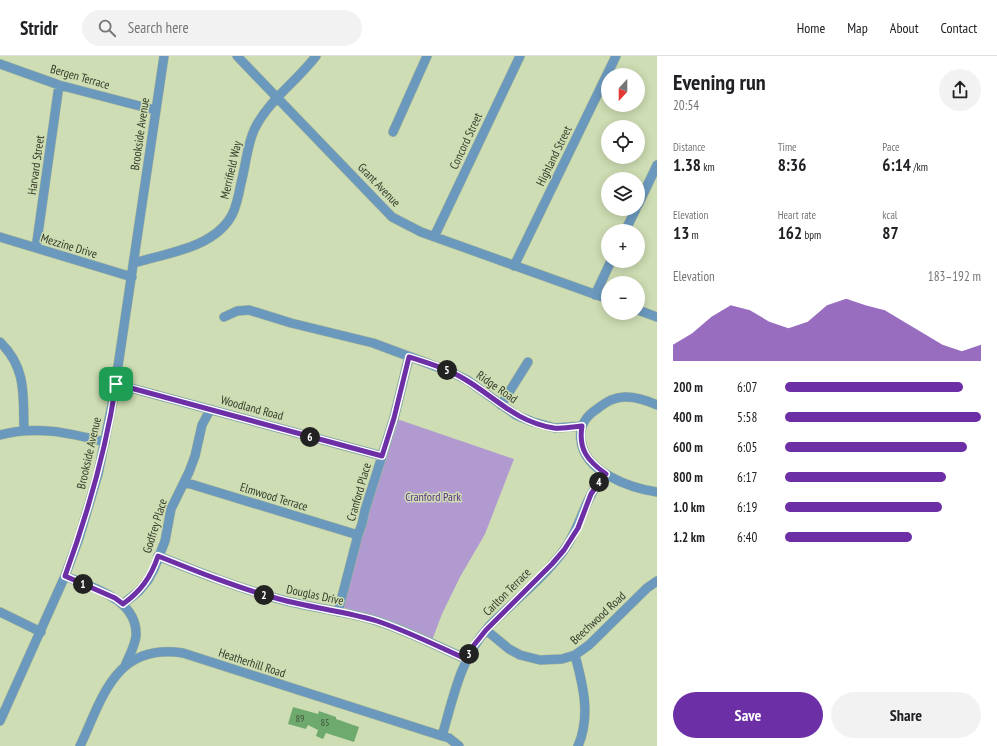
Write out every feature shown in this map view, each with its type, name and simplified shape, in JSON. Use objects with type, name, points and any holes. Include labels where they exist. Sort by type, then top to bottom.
[{"type":"street","name":"Brookside Avenue","points":[[0,721],[65,576],[90,503],[106,442],[116,384],[164,56]]},
{"type":"street","name":"Grant Avenue","points":[[238,56],[392,217],[406,225],[434,236],[601,297]]},
{"type":"street","name":"Merrifield Way","points":[[134,263],[198,244],[218,233],[226,224],[232,215],[237,201],[251,138],[256,126],[278,97],[316,56]]},
{"type":"street","points":[[393,132],[427,56]]},
{"type":"street","name":"Concord Street","points":[[434,236],[520,56]]},
{"type":"street","name":"Highland Street","points":[[514,266],[616,56]]},
{"type":"street","name":"Bergen Terrace","points":[[0,64],[59,85],[155,110]]},
{"type":"street","name":"Harvard Street","points":[[36,248],[59,85]]},
{"type":"street","points":[[645,190],[657,165]]},
{"type":"street","name":"Mezzine Drive","points":[[0,237],[132,277]]},
{"type":"street","points":[[595,295],[608,268]]},
{"type":"street","name":"Ridge Road","points":[[224,317],[237,311],[249,310],[373,343],[451,372],[467,380],[516,415],[533,422],[555,428],[582,426]]},
{"type":"street","points":[[645,313],[657,317]]},
{"type":"street","points":[[0,342],[18,367],[22,379],[24,430]]},
{"type":"street","name":"Cranford Place","points":[[338,612],[365,510],[394,418],[409,357]]},
{"type":"street","points":[[501,404],[528,362]]},
{"type":"street","name":"Woodland Road","points":[[116,384],[382,456]]},
{"type":"street","points":[[657,405],[628,396],[610,400],[594,411],[582,426],[580,435],[584,452],[594,465],[606,474],[629,485],[657,492]]},
{"type":"street","name":"Godfrey Place","points":[[123,604],[139,591],[148,580],[154,569],[165,540],[171,509],[189,472],[195,456],[202,425],[210,410]]},
{"type":"street","points":[[0,435],[24,430],[47,430],[65,432],[106,442]]},
{"type":"street","name":"Carlton Terrace","points":[[442,736],[459,677],[466,659],[474,645],[486,630],[564,550],[578,528],[591,494],[606,474]]},
{"type":"street","name":"Elmwood Terrace","points":[[184,482],[358,535]]},
{"type":"street","name":"Douglas Drive","points":[[158,556],[253,592],[306,606],[338,612],[399,629],[466,659]]},
{"type":"street","points":[[65,576],[115,598],[123,604],[131,615],[135,627],[134,644],[125,666]]},
{"type":"street","name":"Beechwood Road","points":[[486,630],[509,649],[530,658],[551,660],[562,659],[575,655],[601,634],[647,588],[657,581]]},
{"type":"street","points":[[0,612],[41,632]]},
{"type":"street","name":"Heatherhill Road","points":[[82,745],[107,686],[117,673],[137,658],[160,652],[182,653],[449,738],[459,746]]},
{"type":"street","points":[[575,655],[583,689],[585,706],[582,732],[578,746]]},
{"type":"green space","name":"Cranford Park","points":[[394,418],[514,459],[485,534],[460,577],[442,614],[431,643],[338,612]]},
{"type":"building","points":[[293,707],[318,714],[319,711],[359,727],[354,742],[326,733],[323,739],[316,736],[318,730],[308,725],[306,729],[288,724]]},
{"type":"route","points":[[409,357],[451,372],[467,380],[516,415],[533,422],[555,428],[582,426],[580,435],[584,452],[594,465],[606,474],[591,494],[578,528],[564,550],[486,630],[474,645],[466,659],[399,629],[356,615],[279,600],[236,586],[158,556],[154,569],[148,580],[134,596],[123,604],[115,598],[65,576],[79,538],[98,474],[106,442],[116,384],[382,456],[394,418],[409,357]]}]
